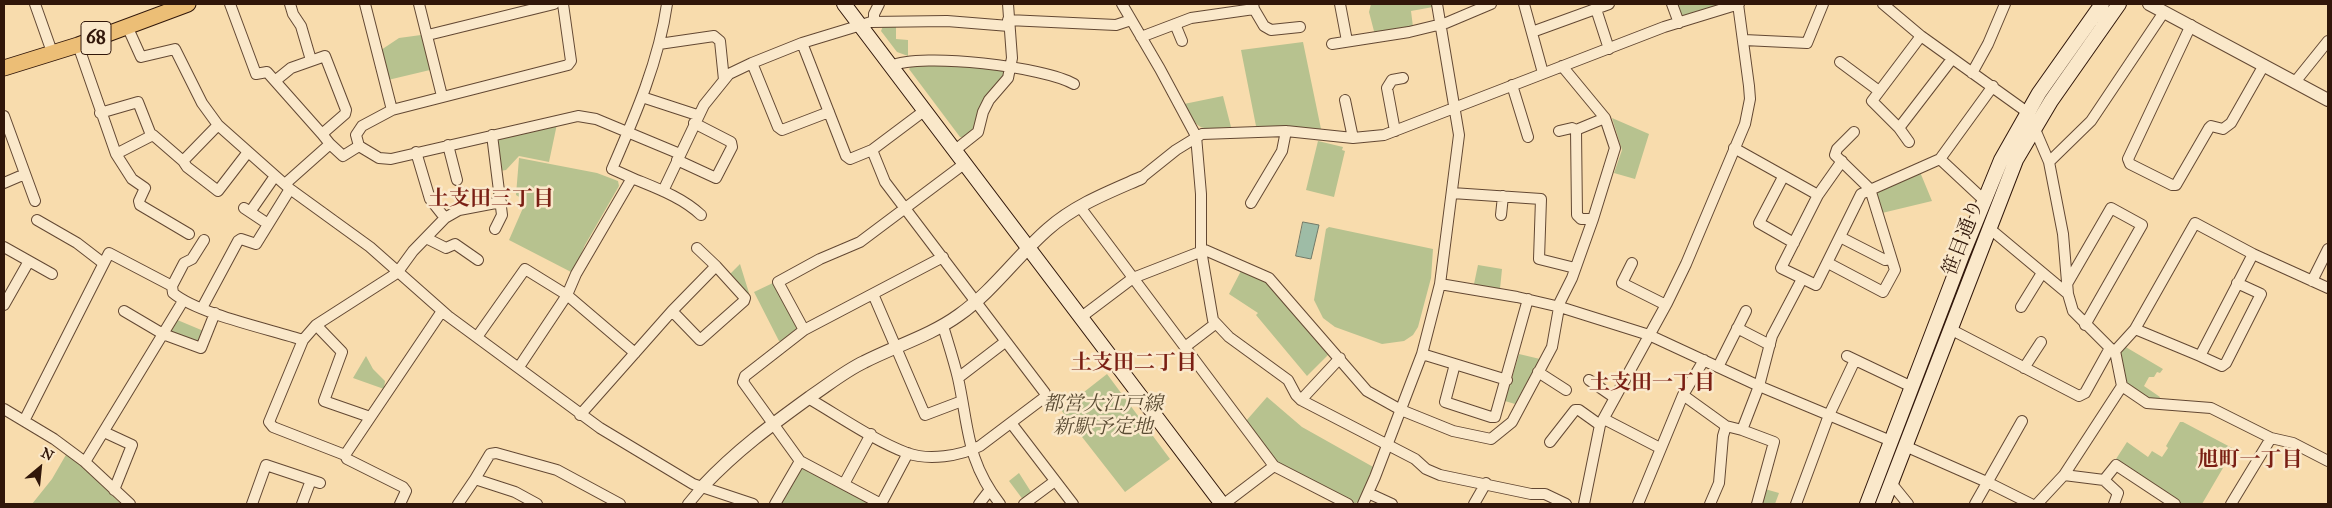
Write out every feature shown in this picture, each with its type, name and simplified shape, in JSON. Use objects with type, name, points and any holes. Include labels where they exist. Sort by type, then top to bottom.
[{"type":"main road","name":"68","points":[[4,67],[78,45],[184,4]]},
{"type":"main road","points":[[844,4],[867,23],[892,66],[954,151],[1223,504]]},
{"type":"main road","name":"笹目通り","points":[[1867,504],[2001,160],[2027,112],[2102,4]]},
{"type":"main road","name":"笹目通り","points":[[1883,504],[2008,179],[2034,127],[2118,4]]},
{"type":"street","points":[[35,4],[52,52]]},
{"type":"street","points":[[230,4],[255,73],[268,72],[330,144],[343,156],[359,146]]},
{"type":"street","points":[[290,4],[292,14],[301,26],[311,60]]},
{"type":"street","points":[[365,4],[392,110]]},
{"type":"street","points":[[419,4],[442,96]]},
{"type":"street","points":[[428,35],[554,4]]},
{"type":"street","points":[[563,4],[571,61],[568,65],[392,110],[362,126],[356,135],[359,146],[383,159],[578,116],[596,119],[628,132],[716,178],[732,147],[731,142],[696,119],[642,97]]},
{"type":"street","points":[[667,4],[659,44],[642,97],[612,169],[663,191],[692,207],[700,215]]},
{"type":"street","points":[[867,23],[879,4]]},
{"type":"street","points":[[954,151],[978,132],[983,112],[989,100],[1008,78],[1011,66],[1012,39],[1008,23],[1008,4]]},
{"type":"street","points":[[1122,4],[1196,136],[1201,194],[1201,250],[1215,324],[1229,337],[1288,380],[1301,400],[1388,445],[1415,460],[1426,469],[1440,475],[1486,483],[1531,494],[1545,494],[1566,504]]},
{"type":"street","points":[[1340,4],[1347,41]]},
{"type":"street","points":[[1363,504],[1388,445],[1422,354],[1440,284],[1459,135],[1456,107],[1437,4]]},
{"type":"street","points":[[1332,44],[1391,36],[1440,24],[1491,4]]},
{"type":"street","points":[[1524,4],[1543,73]]},
{"type":"street","points":[[1532,32],[1609,4]]},
{"type":"street","points":[[1672,4],[1679,23]]},
{"type":"street","points":[[688,504],[737,451],[773,423],[843,374],[943,326],[976,302],[1050,227],[1080,206],[1141,178],[1196,136],[1202,134],[1286,131],[1371,138],[1395,131],[1543,73],[1679,23],[1738,4],[1750,99],[1745,124],[1686,264],[1666,305],[1602,422],[1584,504]]},
{"type":"street","points":[[1744,40],[1807,43],[1823,4]]},
{"type":"street","points":[[1884,4],[1920,36],[2027,112]]},
{"type":"street","points":[[1972,72],[1988,44],[2005,4]]},
{"type":"street","points":[[2150,4],[2328,100]]},
{"type":"street","points":[[1141,37],[1191,18],[1253,6],[1264,26],[1271,30],[1300,27]]},
{"type":"street","points":[[1596,9],[1608,49]]},
{"type":"street","points":[[2049,162],[2091,121],[2164,12]]},
{"type":"street","points":[[663,191],[696,119],[724,80],[730,74],[752,63],[802,43],[867,23],[947,21],[1116,25],[1131,20]]},
{"type":"street","points":[[1175,24],[1182,41]]},
{"type":"street","points":[[2191,25],[2128,159],[2130,164],[2172,185],[2176,184],[2208,128],[2211,126],[2223,129],[2230,123],[2264,65]]},
{"type":"street","points":[[128,26],[141,58],[176,49],[202,104],[218,125],[275,176],[370,247],[397,274],[442,311],[519,367],[580,415],[693,484],[753,504]]},
{"type":"street","points":[[659,44],[714,36],[720,41],[724,80]]},
{"type":"street","points":[[1909,142],[1899,128],[1872,101],[1920,36]]},
{"type":"street","points":[[2295,82],[2328,41]]},
{"type":"street","points":[[802,43],[846,156],[853,159],[872,150],[924,110]]},
{"type":"street","points":[[78,45],[100,114],[116,154],[132,179],[145,188],[139,201],[140,206],[189,234]]},
{"type":"street","points":[[275,81],[291,68],[323,56],[327,57],[334,82],[346,110],[345,114],[322,134]]},
{"type":"street","points":[[1899,128],[1952,59]]},
{"type":"street","points":[[892,66],[900,62],[945,61],[1011,66],[1074,84]]},
{"type":"street","points":[[1840,62],[1879,91]]},
{"type":"street","points":[[752,63],[778,127],[782,130],[829,112]]},
{"type":"street","points":[[1080,318],[1133,278],[1205,250],[1269,278],[1368,391],[1401,410],[1453,431],[1492,439],[1512,422],[1552,347],[1560,302],[1594,219],[1615,148],[1605,118],[1562,66]]},
{"type":"street","points":[[1395,131],[1387,88],[1392,80],[1403,78]]},
{"type":"street","points":[[1512,85],[1528,138]]},
{"type":"street","points":[[1842,161],[1818,195],[1781,268],[1816,285],[1861,194],[1940,159],[1992,86]]},
{"type":"street","points":[[1344,100],[1353,138]]},
{"type":"street","points":[[100,114],[138,102],[151,135],[155,136],[187,167],[218,191],[248,152]]},
{"type":"street","points":[[4,116],[35,201]]},
{"type":"street","points":[[1559,131],[1572,128],[1576,130],[1605,118]]},
{"type":"street","points":[[183,162],[218,125]]},
{"type":"street","points":[[2034,127],[2049,162],[2063,234],[2068,294],[2073,311],[2085,325],[2113,349],[2122,386],[2147,403],[2211,408],[2271,438],[2293,443],[2328,461]]},
{"type":"street","points":[[1576,130],[1577,215],[1581,219],[1594,219]]},
{"type":"street","points":[[1251,203],[1282,151],[1286,131]]},
{"type":"street","points":[[1828,263],[1883,292],[1895,270],[1870,189],[1835,155],[1837,149],[1854,132]]},
{"type":"street","points":[[116,154],[151,135]]},
{"type":"street","points":[[492,136],[502,215],[495,229]]},
{"type":"street","points":[[202,308],[238,241],[256,244],[288,186],[330,144]]},
{"type":"street","points":[[448,145],[457,180]]},
{"type":"street","points":[[1734,148],[1818,195]]},
{"type":"street","points":[[808,398],[908,453],[934,457],[971,451],[1045,397],[1045,393],[906,207],[885,182],[872,150]]},
{"type":"street","points":[[416,152],[430,199],[444,218]]},
{"type":"street","points":[[1940,159],[1985,201]]},
{"type":"street","points":[[804,330],[778,282],[820,259],[860,242],[964,164]]},
{"type":"street","points":[[4,183],[25,174]]},
{"type":"street","points":[[268,224],[247,210],[275,176]]},
{"type":"street","points":[[1783,177],[1758,224],[1794,243]]},
{"type":"street","points":[[519,367],[567,295],[576,274],[632,178]]},
{"type":"street","points":[[1452,193],[1541,200],[1539,259],[1575,268]]},
{"type":"street","points":[[1501,215],[1503,196]]},
{"type":"street","points":[[400,504],[406,489],[347,459],[345,455],[270,426],[303,340],[316,325],[397,274],[444,218],[459,210],[500,202]]},
{"type":"street","points":[[1080,206],[1274,466],[1348,504]]},
{"type":"street","points":[[2067,284],[2111,208],[2142,225],[2085,325]]},
{"type":"street","points":[[37,220],[77,243],[103,263]]},
{"type":"street","points":[[1950,329],[2082,396],[2113,349],[2135,328],[2195,223],[2253,254],[2328,288]]},
{"type":"street","points":[[1989,228],[2068,294]]},
{"type":"street","points":[[1840,237],[1885,260],[1891,259]]},
{"type":"street","points":[[426,238],[446,248],[455,244],[478,260]]},
{"type":"street","points":[[204,240],[192,259],[184,263],[172,286],[173,293],[183,301],[215,313],[303,340]]},
{"type":"street","points":[[4,247],[52,274]]},
{"type":"street","points":[[672,311],[700,340],[744,301],[745,298],[697,248]]},
{"type":"street","points":[[2312,281],[2328,249]]},
{"type":"street","points":[[24,421],[108,254],[112,254],[172,286]]},
{"type":"street","points":[[2200,356],[2253,254]]},
{"type":"street","points":[[908,453],[881,504],[800,461],[743,382],[745,376],[804,330],[943,258]]},
{"type":"street","points":[[4,304],[30,261]]},
{"type":"street","points":[[1632,263],[1622,283],[1666,305]]},
{"type":"street","points":[[580,415],[672,311],[716,266]]},
{"type":"street","points":[[477,337],[523,270],[527,269],[567,295],[635,353]]},
{"type":"street","points":[[2020,307],[2042,273]]},
{"type":"street","points":[[1742,430],[1759,386],[1772,336],[1802,278]]},
{"type":"street","points":[[2135,328],[2222,366],[2226,363],[2261,294],[2237,283]]},
{"type":"street","points":[[1440,284],[1560,307],[1649,335],[1759,386],[1891,441]]},
{"type":"street","points":[[873,294],[925,415],[962,401]]},
{"type":"street","points":[[1455,364],[1445,402],[1491,418],[1498,414],[1528,300]]},
{"type":"street","points":[[85,462],[183,301]]},
{"type":"street","points":[[1718,366],[1746,310]]},
{"type":"street","points":[[124,311],[164,334],[201,348],[215,313]]},
{"type":"street","points":[[345,455],[442,311]]},
{"type":"street","points":[[1185,347],[1215,324]]},
{"type":"street","points":[[316,325],[342,352],[324,401],[370,417]]},
{"type":"street","points":[[943,326],[958,378],[971,451],[990,491],[1000,504]]},
{"type":"street","points":[[1737,328],[1770,346]]},
{"type":"street","points":[[958,378],[1006,342]]},
{"type":"street","points":[[2024,368],[2041,342]]},
{"type":"street","points":[[1422,354],[1507,380]]},
{"type":"street","points":[[1301,400],[1340,358]]},
{"type":"street","points":[[1796,504],[1851,358],[1912,388]]},
{"type":"street","points":[[1638,504],[1683,395],[1704,360]]},
{"type":"street","points":[[1538,372],[1566,390]]},
{"type":"street","points":[[1589,380],[1615,398]]},
{"type":"street","points":[[2037,504],[2064,475],[2122,386]]},
{"type":"street","points":[[1683,395],[1726,426],[1774,442],[1757,504]]},
{"type":"street","points":[[4,409],[54,439],[85,462],[130,504]]},
{"type":"street","points":[[1550,442],[1575,410],[1579,410],[1660,448]]},
{"type":"street","points":[[1976,504],[2022,421]]},
{"type":"street","points":[[1011,423],[1072,504]]},
{"type":"street","points":[[1710,504],[1719,482],[1723,436],[1726,426]]},
{"type":"street","points":[[104,432],[132,445],[114,490]]},
{"type":"street","points":[[844,484],[871,434]]},
{"type":"street","points":[[2231,504],[2271,438]]},
{"type":"street","points":[[1905,446],[1989,482],[2031,504]]},
{"type":"street","points":[[458,504],[490,454],[496,453],[557,470],[620,504]]},
{"type":"street","points":[[775,504],[800,461]]},
{"type":"street","points":[[252,504],[266,465],[315,482],[302,504]]},
{"type":"street","points":[[2104,480],[2116,465],[2175,504]]},
{"type":"street","points":[[1223,504],[1274,466]]},
{"type":"street","points":[[2064,475],[2104,480],[2118,493],[2114,504]]},
{"type":"street","points":[[475,479],[515,492],[537,504]]},
{"type":"street","points":[[1024,504],[1055,481]]},
{"type":"street","points":[[1474,504],[1486,483]]},
{"type":"street","points":[[1891,483],[1908,504]]},
{"type":"street","points":[[979,504],[990,491]]},
{"type":"street","points":[[1368,493],[1392,504]]},
{"type":"green space","points":[[1371,4],[1432,4],[1433,7],[1411,11],[1413,27],[1375,35],[1369,12]]},
{"type":"green space","points":[[1675,4],[1718,5],[1684,17],[1678,14]]},
{"type":"green space","points":[[883,26],[896,26],[896,39],[908,40],[908,56],[897,52],[881,31]]},
{"type":"green space","points":[[421,35],[430,70],[388,80],[381,50],[399,38]]},
{"type":"green space","points":[[1303,42],[1321,129],[1256,126],[1241,50]]},
{"type":"green space","points":[[944,63],[1003,68],[1006,73],[976,127],[964,138],[960,137],[909,69],[912,65]]},
{"type":"green space","points":[[1223,96],[1231,127],[1201,127],[1193,120],[1184,104]]},
{"type":"green space","points":[[1612,118],[1649,134],[1635,179],[1614,173],[1622,150]]},
{"type":"green space","points":[[557,124],[549,162],[519,156],[506,170],[500,171],[493,137]]},
{"type":"green space","points":[[1318,141],[1343,147],[1342,150],[1345,151],[1334,197],[1306,190]]},
{"type":"green space","points":[[519,158],[597,173],[618,181],[619,186],[585,245],[573,273],[509,240],[526,201],[516,195]]},
{"type":"green space","points":[[1920,172],[1932,201],[1882,213],[1875,193]]},
{"type":"green space","points":[[1329,227],[1433,249],[1431,278],[1418,327],[1413,335],[1404,341],[1382,344],[1335,327],[1323,318],[1314,300],[1326,229]]},
{"type":"green space","points":[[740,264],[749,293],[747,295],[729,275]]},
{"type":"green space","points":[[1478,265],[1502,269],[1500,289],[1474,284]]},
{"type":"green space","points":[[1242,269],[1269,282],[1330,353],[1307,376],[1256,315],[1258,313],[1229,294]]},
{"type":"green space","points":[[775,282],[799,326],[798,331],[783,342],[779,341],[754,292]]},
{"type":"green space","points":[[175,319],[206,332],[202,343],[170,333],[168,330]]},
{"type":"green space","points":[[2124,346],[2163,369],[2160,373],[2157,372],[2154,377],[2149,377],[2144,386],[2160,397],[2158,402],[2153,402],[2124,384],[2119,353]]},
{"type":"green space","points":[[1519,354],[1540,359],[1515,404],[1505,401]]},
{"type":"green space","points":[[366,356],[373,369],[385,381],[384,389],[353,378]]},
{"type":"green space","name":"都営大江戸線 新駅予定地","points":[[1107,374],[1170,459],[1125,492],[1061,410]]},
{"type":"green space","points":[[1267,397],[1302,427],[1375,468],[1358,502],[1353,504],[1278,464],[1246,421]]},
{"type":"green space","points":[[2180,422],[2234,449],[2202,504],[2179,504],[2148,480],[2116,459],[2127,442],[2148,457],[2152,451],[2162,457]]},
{"type":"green space","points":[[67,453],[82,465],[121,504],[32,504],[52,479]]},
{"type":"green space","points":[[804,468],[871,504],[781,504],[799,469]]},
{"type":"green space","points":[[1019,473],[1033,495],[1024,501],[1009,481]]},
{"type":"green space","points":[[1765,489],[1779,493],[1775,504],[1760,504]]},
{"type":"shaded area","points":[[1303,222],[1319,225],[1311,259],[1296,256]]},
{"type":"district","name":"土支田三丁目","points":[[491,200]]},
{"type":"district","name":"土支田二丁目","points":[[1134,364]]},
{"type":"district","name":"土支田一丁目","points":[[1652,384]]},
{"type":"district","name":"旭町一丁目","points":[[2250,461]]}]
